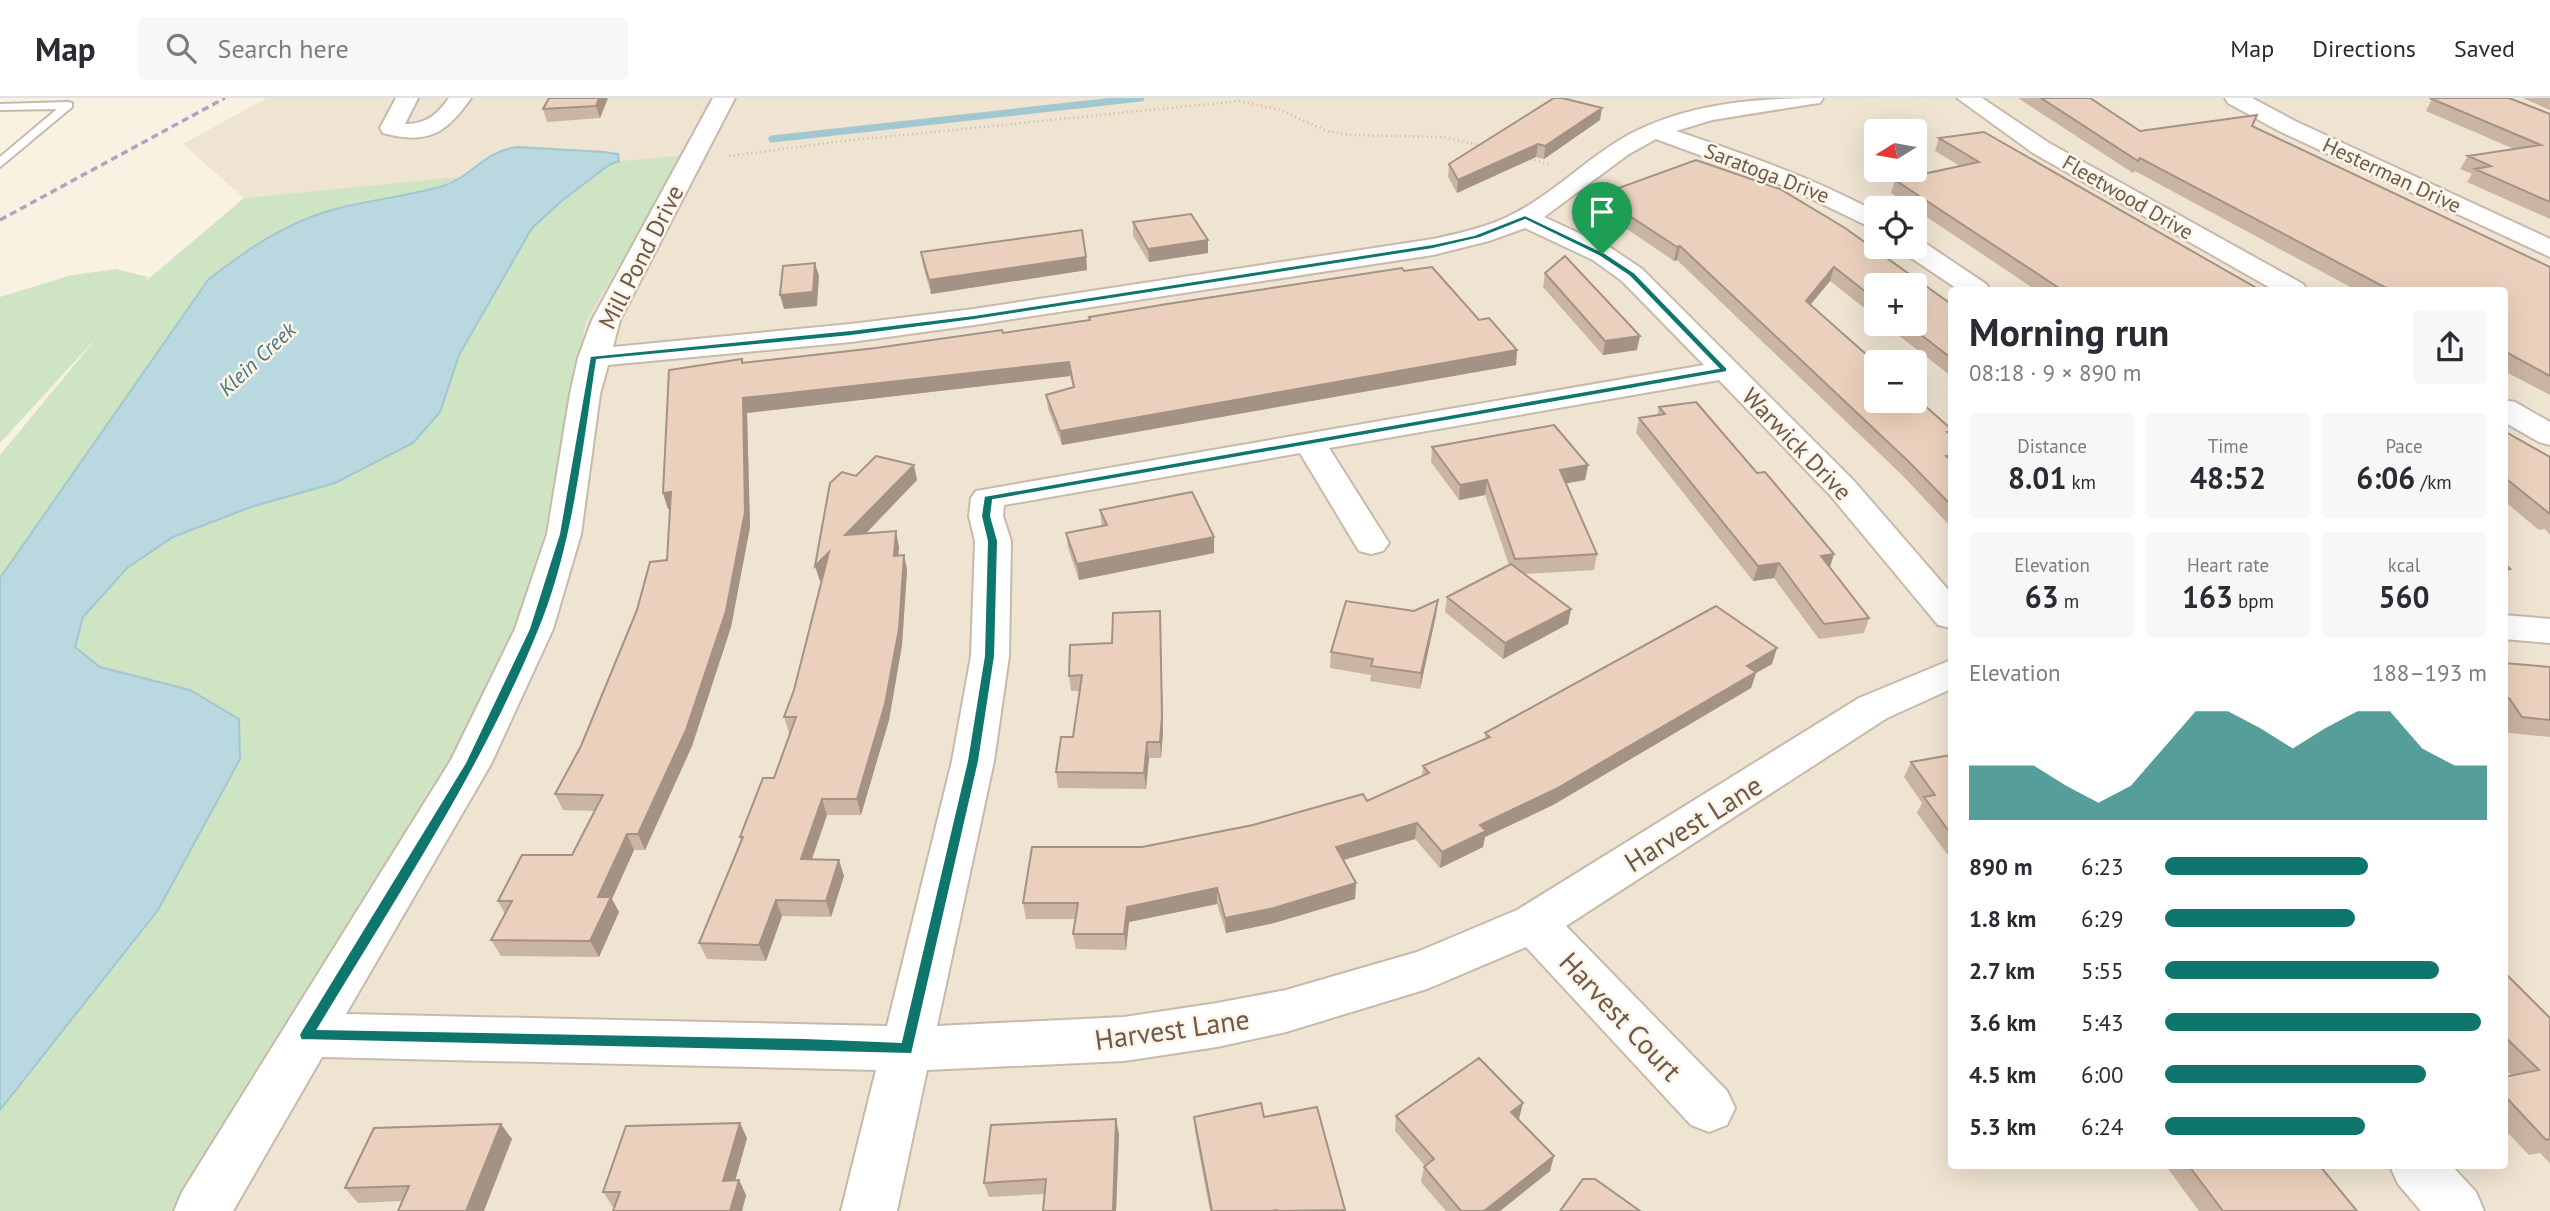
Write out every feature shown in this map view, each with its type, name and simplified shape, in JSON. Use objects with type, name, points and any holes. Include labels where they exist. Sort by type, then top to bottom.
[{"type":"street","points":[[407,98],[391,128],[400,132],[431,126],[443,120],[460,98]]},
{"type":"street","name":"Mill Pond Drive","points":[[202,1211],[470,764],[534,629],[564,534],[593,358],[606,320],[724,98]]},
{"type":"street","points":[[593,358],[851,333],[974,317],[1433,247],[1477,236],[1525,218],[1654,131],[1690,118],[1812,98]]},
{"type":"street","name":"Fleetwood Drive","points":[[1968,98],[2041,148],[2288,287]]},
{"type":"street","name":"Hesterman Drive","points":[[2236,98],[2287,126],[2550,249]]},
{"type":"street","name":"Saratoga Drive","points":[[1654,131],[1763,168],[1814,189],[1864,216]]},
{"type":"street","name":"Warwick Drive","points":[[1525,218],[1592,249],[1632,275],[1842,488],[1948,612]]},
{"type":"street","points":[[1927,257],[1972,287]]},
{"type":"street","points":[[869,1211],[973,761],[990,656],[993,541],[986,516],[988,498],[1724,370]]},
{"type":"street","points":[[2508,411],[2550,435]]},
{"type":"street","points":[[1308,442],[1371,542]]},
{"type":"street","points":[[2508,627],[2550,631]]},
{"type":"street","name":"Harvest Lane","points":[[306,1035],[805,1044],[907,1049],[1087,1042],[1217,1025],[1354,993],[1427,969],[1533,923],[1873,708],[1948,674]]},
{"type":"street","name":"Harvest Court","points":[[1533,923],[1709,1108]]},
{"type":"street","points":[[2420,1169],[2456,1211]]},
{"type":"lane","points":[[0,107],[68,105],[0,163]]},
{"type":"path","points":[[729,156],[844,141],[1239,101],[1280,110],[1326,131],[1352,135],[1442,137],[1492,148]]},
{"type":"path","points":[[1519,156],[1586,176]]},
{"type":"shaded area","points":[[267,98],[2550,98],[2550,1211],[179,1211],[512,635],[545,531],[586,321],[684,156],[244,198],[183,144]]},
{"type":"green space","points":[[685,155],[586,321],[545,531],[512,635],[445,770],[284,1029],[179,1211],[0,1211],[0,455],[99,335],[0,443],[0,297],[72,275],[116,269],[148,277],[146,281],[244,198]]},
{"type":"water","points":[[517,147],[604,152],[618,154],[619,161],[609,165],[564,199],[532,228],[459,355],[440,412],[413,443],[335,483],[251,507],[173,537],[127,568],[83,617],[75,647],[100,667],[190,690],[239,719],[240,759],[158,910],[0,1110],[0,578],[208,280],[250,249],[311,217],[342,207],[443,186],[495,154]]},
{"type":"building","points":[[549,98],[599,98],[596,106],[543,109]]},
{"type":"building","points":[[1554,98],[1602,108],[1545,146],[1538,144],[1458,180],[1449,164]]},
{"type":"building","points":[[2041,98],[2090,98],[2140,131],[2257,115],[2252,126],[2550,267],[2550,376],[2508,353],[2508,287],[2384,287],[2140,158],[2138,161]]},
{"type":"building","points":[[2509,98],[2550,114],[2550,202],[2475,169],[2491,166],[2468,156],[2541,145],[2432,99]]},
{"type":"building","points":[[1984,132],[2255,287],[2057,287],[1927,201],[1927,196],[1919,196],[1898,182],[1927,182],[1927,173],[1979,162],[1939,138]]},
{"type":"building","points":[[1696,160],[1780,189],[1864,242],[1864,259],[1888,259],[1908,273],[1864,273],[1864,291],[1834,267],[1806,301],[1864,352],[1864,413],[1927,413],[1927,408],[1948,426],[1948,502],[1680,246],[1677,247],[1616,207],[1624,204],[1602,194]]},
{"type":"building","points":[[1191,214],[1208,240],[1148,249],[1133,222]]},
{"type":"building","points":[[1082,230],[1086,257],[929,280],[921,252]]},
{"type":"building","points":[[1565,256],[1640,336],[1605,341],[1545,273]]},
{"type":"building","points":[[815,263],[813,292],[780,295],[783,266]]},
{"type":"building","points":[[1432,267],[1479,320],[1489,318],[1517,350],[1060,431],[1046,395],[1074,387],[1069,362],[743,398],[745,512],[726,611],[686,730],[638,834],[627,834],[598,897],[611,897],[590,941],[491,940],[512,901],[498,901],[522,855],[572,855],[603,795],[555,794],[581,746],[637,610],[650,562],[667,560],[671,492],[663,493],[669,370],[742,359],[742,363],[876,348],[1002,330],[1003,333],[1090,320],[1089,317],[1167,304],[1402,268],[1404,271]]},
{"type":"building","points":[[1927,287],[1948,302],[1948,356],[1923,336],[1927,336]]},
{"type":"building","points":[[1696,402],[1757,473],[1765,472],[1834,554],[1821,556],[1869,618],[1824,624],[1779,563],[1758,566],[1639,418],[1665,414],[1659,407]]},
{"type":"building","points":[[1554,425],[1588,465],[1560,470],[1597,554],[1515,559],[1487,480],[1460,485],[1432,447]]},
{"type":"building","points":[[2508,433],[2550,457],[2550,514],[2508,480]]},
{"type":"building","points":[[876,456],[914,465],[845,535],[896,531],[894,556],[904,555],[899,629],[885,704],[857,799],[822,799],[801,859],[839,860],[826,901],[776,900],[759,945],[699,943],[743,837],[740,837],[763,778],[774,778],[796,717],[784,717],[794,690],[829,552],[815,566],[830,483],[842,472],[856,476]]},
{"type":"building","points":[[1192,492],[1214,537],[1077,564],[1066,533],[1107,525],[1100,510]]},
{"type":"building","points":[[1511,564],[1571,609],[1505,643],[1447,597]]},
{"type":"building","points":[[1438,600],[1421,673],[1371,666],[1373,659],[1331,652],[1346,601],[1414,611]]},
{"type":"building","points":[[1716,606],[1777,648],[1747,666],[1756,672],[1556,789],[1480,825],[1486,831],[1442,852],[1417,823],[1336,847],[1356,883],[1274,908],[1225,918],[1217,888],[1127,907],[1124,934],[1073,934],[1078,903],[1023,903],[1032,847],[1142,847],[1253,825],[1363,794],[1367,801],[1429,773],[1423,766],[1490,737],[1485,733]]},
{"type":"building","points":[[1160,611],[1160,742],[1147,742],[1144,773],[1056,772],[1061,737],[1073,737],[1082,675],[1069,676],[1070,645],[1112,643],[1113,613]]},
{"type":"building","points":[[2508,663],[2550,667],[2550,720],[2522,717],[2509,698]]},
{"type":"building","points":[[1948,756],[1948,830],[1924,797],[1935,795],[1911,762]]},
{"type":"building","points":[[2508,976],[2550,1018],[2550,1139],[2546,1140],[2508,1099],[2508,1076],[2539,1070],[2508,1040]]},
{"type":"building","points":[[1479,1058],[1523,1103],[1511,1112],[1554,1156],[1484,1211],[1461,1211],[1424,1167],[1434,1159],[1396,1116]]},
{"type":"building","points":[[1261,1103],[1264,1117],[1317,1107],[1345,1210],[1212,1211],[1194,1117]]},
{"type":"building","points":[[1116,1119],[1113,1211],[1043,1211],[1046,1179],[984,1183],[991,1125]]},
{"type":"building","points":[[740,1123],[723,1181],[739,1180],[730,1211],[613,1211],[620,1192],[603,1192],[626,1126]]},
{"type":"building","points":[[501,1124],[466,1211],[398,1211],[409,1186],[345,1188],[374,1128]]},
{"type":"building","points":[[2191,1169],[2322,1169],[2357,1211],[2223,1211]]},
{"type":"building","points":[[1583,1179],[1595,1179],[1640,1211],[1560,1211]]},
{"type":"waterway","name":"Klein Creek","points":[[772,139],[1141,98]]},
{"type":"railway","points":[[0,220],[225,98]]},
{"type":"route","points":[[1525,218],[1602,254],[1632,275],[1724,370],[1533,401],[988,498],[986,516],[993,541],[990,656],[973,761],[907,1049],[805,1044],[306,1035],[470,764],[534,629],[564,534],[593,358],[851,333],[974,317],[1433,247],[1477,236],[1525,218]]}]
